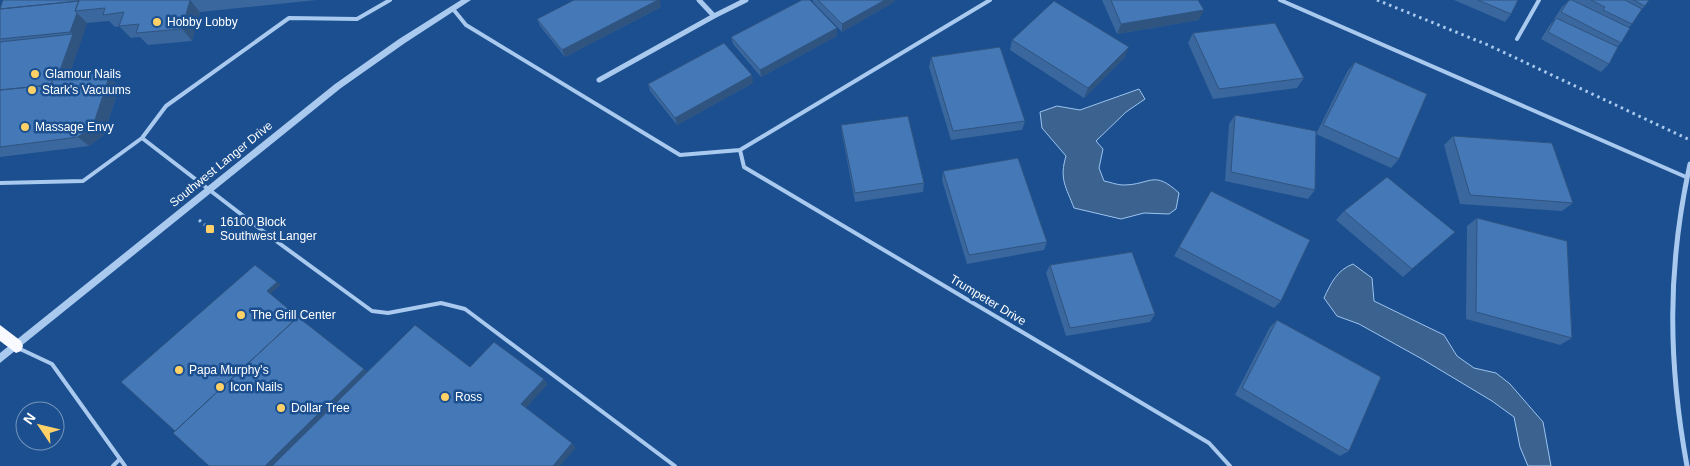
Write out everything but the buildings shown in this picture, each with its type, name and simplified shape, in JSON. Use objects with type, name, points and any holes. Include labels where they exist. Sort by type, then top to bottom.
[{"type":"highway","points":[[0,332],[16,346]]},
{"type":"street","name":"Southwest Langer Drive","points":[[0,359],[338,86],[402,41],[467,0]]},
{"type":"street","points":[[699,0],[714,16]]},
{"type":"street","points":[[599,80],[746,0]]},
{"type":"street","points":[[1687,466],[1677,419],[1671,290],[1675,233],[1690,164]]},
{"type":"lane","points":[[0,183],[83,181],[142,138],[166,106],[289,18],[357,19],[390,0]]},
{"type":"lane","points":[[453,9],[466,25],[680,156],[740,150],[990,0]]},
{"type":"lane","points":[[1280,0],[1686,177]]},
{"type":"lane","points":[[1517,39],[1539,0]]},
{"type":"lane","points":[[142,138],[272,238],[372,310],[388,313],[441,303],[465,309],[675,466]]},
{"type":"lane","name":"Trumpeter Drive","points":[[740,150],[744,166],[1209,443],[1230,466]]},
{"type":"lane","points":[[16,346],[52,364],[125,466]]},
{"type":"lane","points":[[113,466],[120,459]]},
{"type":"path","points":[[1377,0],[1488,45],[1690,140]]},
{"type":"water","points":[[1139,89],[1145,99],[1126,112],[1096,141],[1103,149],[1099,168],[1104,181],[1118,185],[1152,180],[1163,182],[1179,193],[1176,209],[1169,214],[1144,213],[1121,219],[1074,208],[1063,177],[1066,156],[1042,128],[1040,112],[1057,106],[1080,110]]},
{"type":"water","points":[[1353,264],[1372,278],[1374,301],[1444,335],[1457,356],[1474,368],[1496,373],[1510,384],[1543,422],[1551,466],[1528,466],[1520,447],[1514,417],[1492,401],[1359,324],[1337,316],[1324,298],[1339,273]]},
{"type":"place","name":"Hobby Lobby","points":[[157,22]]},
{"type":"place","name":"Glamour Nails","points":[[35,74]]},
{"type":"place","name":"Stark's Vacuums","points":[[32,90]]},
{"type":"place","name":"Massage Envy","points":[[25,127]]},
{"type":"place","name":"16100 Block Southwest Langer","points":[[210,229]]},
{"type":"place","name":"The Grill Center","points":[[241,315]]},
{"type":"place","name":"Papa Murphy's","points":[[179,370]]},
{"type":"place","name":"Icon Nails","points":[[220,387]]},
{"type":"place","name":"Ross","points":[[445,397]]},
{"type":"place","name":"Dollar Tree","points":[[281,408]]}]
